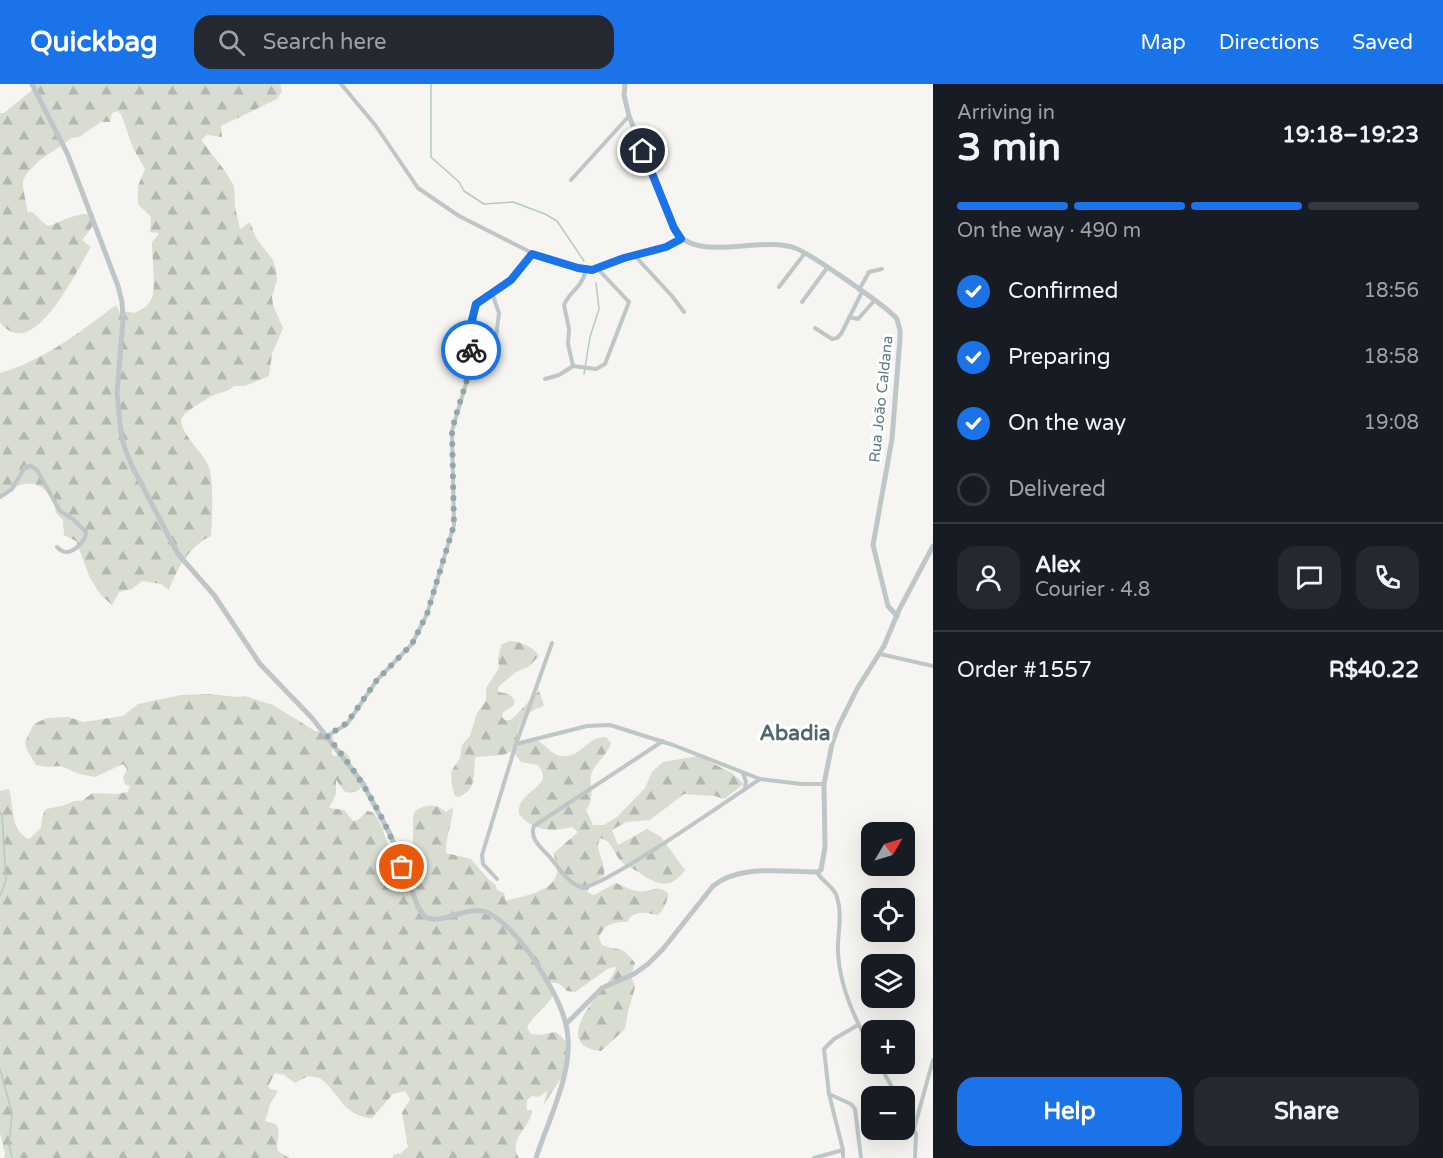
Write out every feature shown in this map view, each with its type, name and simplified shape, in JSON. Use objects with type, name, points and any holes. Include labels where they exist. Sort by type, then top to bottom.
[{"type":"street","points":[[32,84],[68,155],[118,286],[123,320],[117,393],[121,433],[132,466],[178,555],[214,595],[260,664],[327,736],[362,782],[391,836],[422,913],[427,919],[434,920],[478,910],[490,913],[530,953],[555,994],[566,1024],[566,1056],[561,1089],[536,1158]]},
{"type":"street","points":[[341,84],[376,126],[418,188],[425,194],[459,216],[532,254],[586,270],[598,269],[634,255],[666,247],[681,239],[674,228],[629,116],[624,95],[625,84]]},
{"type":"street","points":[[571,180],[629,116]]},
{"type":"street","name":"Rua João Caldana","points":[[681,239],[695,246],[705,247],[761,243],[794,247],[894,315],[900,330],[892,439],[873,545],[891,611],[898,613]]},
{"type":"street","points":[[779,287],[805,253]]},
{"type":"street","points":[[327,736],[347,723],[377,680],[412,644],[427,614],[454,525],[452,431],[470,370],[474,309],[478,300],[511,280],[532,254]]},
{"type":"street","points":[[634,255],[684,312]]},
{"type":"street","points":[[802,302],[826,268]]},
{"type":"street","points":[[815,328],[834,340],[841,334],[869,272],[882,268]]},
{"type":"street","points":[[545,379],[559,375],[573,366],[596,369],[605,364],[630,306],[627,299],[598,269]]},
{"type":"street","points":[[573,366],[564,305],[583,282],[586,270]]},
{"type":"street","points":[[492,293],[499,313],[496,338]]},
{"type":"street","points":[[849,317],[858,319],[874,301]]},
{"type":"street","points":[[0,497],[12,489],[25,467],[31,466],[37,470],[60,511],[74,520],[87,534],[82,542],[70,551],[63,551],[57,547]]},
{"type":"street","points":[[566,1024],[602,988],[634,974],[663,949],[721,879],[750,872],[817,872],[823,867],[824,784],[832,744],[857,689],[879,654],[933,546]]},
{"type":"street","points":[[496,879],[483,864],[482,855],[516,744],[552,643]]},
{"type":"street","points":[[879,654],[932,667]]},
{"type":"street","points":[[516,744],[600,724],[610,725],[663,741],[760,779],[824,784]]},
{"type":"street","points":[[663,741],[534,826],[533,837],[570,880],[578,885],[587,886],[616,872],[760,779]]},
{"type":"street","points":[[743,773],[746,782],[745,789]]},
{"type":"street","points":[[817,872],[820,879],[836,893],[838,899],[840,909],[839,970],[843,987],[861,1030]]},
{"type":"street","points":[[843,1158],[829,1094],[824,1049],[834,1039],[858,1025]]},
{"type":"street","points":[[915,1125],[933,1060]]},
{"type":"street","points":[[829,1094],[853,1106],[860,1134],[861,1158]]},
{"type":"street","points":[[915,1138],[915,1158]]},
{"type":"street","points":[[814,1158],[843,1150]]},
{"type":"green space","points":[[34,84],[280,84],[282,91],[277,99],[221,126],[222,137],[207,135],[202,141],[234,186],[235,207],[240,229],[250,222],[256,238],[273,260],[276,269],[277,280],[272,297],[283,328],[272,354],[269,376],[245,386],[234,386],[214,395],[183,416],[181,421],[186,434],[206,462],[211,474],[211,536],[190,552],[169,590],[161,584],[142,581],[132,589],[119,592],[112,605],[100,594],[90,578],[76,541],[64,535],[63,520],[56,513],[52,500],[45,490],[40,486],[27,483],[15,487],[0,498],[0,373],[46,353],[116,305],[120,313],[123,311],[134,313],[147,305],[151,301],[154,287],[152,242],[159,234],[150,232],[151,217],[138,204],[138,186],[145,169],[133,148],[121,114],[118,111],[112,113],[110,122],[101,122],[79,137],[72,138],[40,160],[23,180],[28,213],[30,211],[49,226],[77,215],[94,214],[93,225],[82,240],[91,247],[65,292],[40,323],[26,332],[13,332],[0,322],[0,113],[4,113],[31,91]]},
{"type":"green space","points":[[509,641],[526,645],[539,656],[528,667],[516,672],[498,687],[498,692],[509,694],[515,701],[513,706],[503,712],[502,717],[505,720],[511,720],[539,691],[544,705],[531,712],[522,721],[517,733],[517,745],[523,740],[536,740],[558,755],[568,756],[600,738],[606,737],[611,743],[592,772],[591,799],[586,810],[593,825],[604,825],[617,817],[645,788],[652,772],[663,762],[698,756],[732,773],[744,784],[724,799],[715,796],[684,794],[650,820],[626,822],[612,830],[618,845],[647,829],[661,837],[685,870],[674,881],[662,884],[650,879],[623,863],[610,844],[600,838],[598,848],[604,875],[591,885],[587,892],[594,895],[616,883],[638,891],[661,889],[668,893],[667,899],[658,915],[636,914],[629,918],[628,922],[610,924],[601,933],[599,938],[602,945],[623,951],[635,963],[631,976],[635,987],[625,1029],[601,1051],[587,1047],[580,1040],[578,1032],[586,1011],[617,967],[609,968],[575,992],[567,991],[556,983],[548,983],[554,993],[527,1027],[531,1034],[556,1032],[565,1041],[569,1050],[569,1060],[561,1079],[543,1107],[547,1091],[538,1097],[532,1096],[528,1100],[527,1110],[532,1110],[516,1145],[519,1158],[393,1158],[393,1155],[401,1153],[408,1147],[402,1113],[410,1099],[405,1091],[393,1094],[372,1118],[354,1113],[320,1078],[308,1076],[295,1083],[284,1075],[275,1073],[268,1086],[278,1091],[270,1104],[265,1121],[276,1124],[278,1151],[289,1158],[4,1158],[0,1133],[0,791],[9,789],[16,824],[23,835],[29,839],[41,828],[45,810],[81,801],[93,793],[128,792],[130,786],[125,784],[123,778],[127,769],[123,764],[95,777],[79,774],[61,766],[36,765],[25,742],[34,724],[47,718],[68,717],[84,722],[123,716],[138,704],[181,695],[245,696],[273,705],[315,731],[332,734],[332,755],[336,756],[340,750],[345,752],[350,759],[350,767],[367,784],[349,793],[344,791],[336,780],[336,794],[329,808],[344,810],[353,821],[358,820],[367,811],[372,812],[377,817],[390,846],[398,856],[413,842],[415,811],[431,806],[446,812],[453,807],[446,853],[471,859],[495,884],[497,890],[504,893],[506,901],[537,892],[551,884],[557,871],[554,853],[578,832],[572,827],[550,830],[536,827],[519,814],[521,803],[539,785],[543,777],[538,765],[521,762],[515,750],[503,755],[475,757],[472,785],[464,794],[458,797],[455,795],[451,772],[460,758],[462,745],[470,736],[477,713],[486,701],[486,688],[499,668],[501,645]]},
{"type":"waterway","points":[[431,84],[431,157],[459,182],[464,191],[484,204],[513,202],[557,221],[584,261]]},
{"type":"waterway","points":[[584,374],[590,337],[599,309],[596,283]]},
{"type":"waterway","points":[[0,812],[6,880],[0,896]]},
{"type":"waterway","points":[[0,1069],[12,1113],[9,1144],[12,1158]]},
{"type":"way so far","points":[[402,867],[379,811],[352,767],[327,736],[344,727],[386,669],[412,644],[427,614],[452,537],[455,512],[452,431],[468,379],[471,350]]},
{"type":"district","name":"Abadia","points":[[795,733]]},
{"type":"route","points":[[471,350],[472,320],[478,300],[511,280],[532,254],[592,270],[624,258],[659,250],[681,239],[674,228],[643,151]]}]
